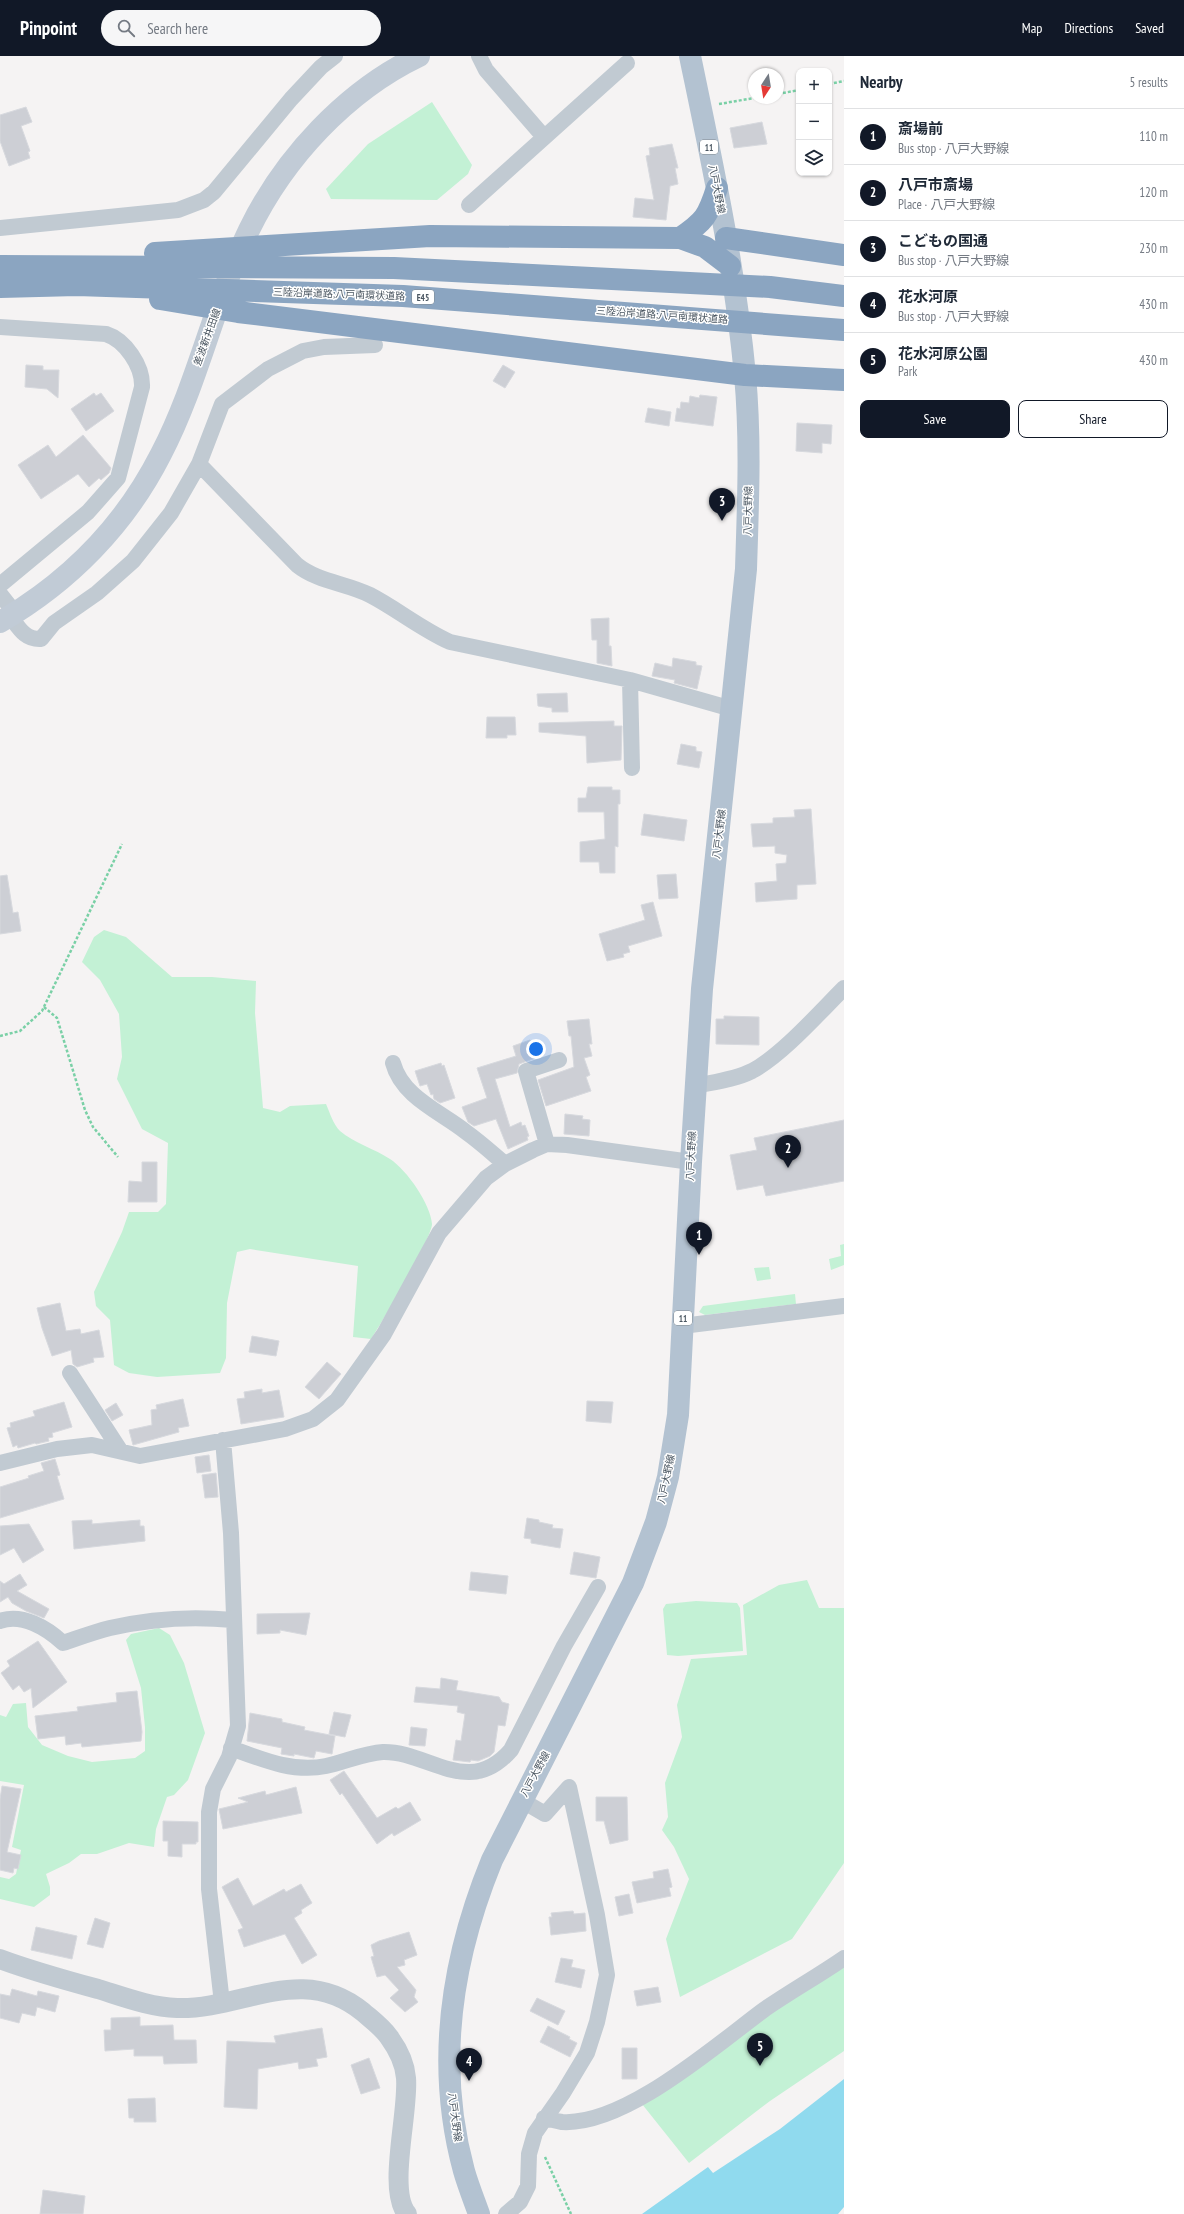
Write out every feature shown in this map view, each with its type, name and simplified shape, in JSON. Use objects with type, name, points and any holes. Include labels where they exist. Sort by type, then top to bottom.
[{"type":"highway","points":[[680,238],[703,221],[710,210],[717,188]]},
{"type":"highway","points":[[0,265],[430,236],[680,238],[705,247],[731,269]]},
{"type":"highway","points":[[726,238],[844,255]]},
{"type":"highway","points":[[0,265],[394,268],[770,287],[844,296]]},
{"type":"highway","points":[[77,285],[238,312],[745,375],[844,380]]},
{"type":"highway","name":"三陸沿岸道路;八戸南環状道路","points":[[0,287],[77,285],[403,296],[844,330]]},
{"type":"main road","name":"差波新井田線","points":[[9,617],[60,580],[90,554],[116,526],[141,491],[162,453],[181,409],[249,231],[263,204],[308,142],[342,108],[376,81],[419,56]]},
{"type":"main road","name":"八戸大野線","points":[[479,2214],[464,2171],[454,2118],[449,2067],[451,2012],[462,1950],[475,1901],[492,1860],[521,1800],[633,1583],[656,1522],[668,1477],[678,1415],[695,1086],[711,901],[732,709],[746,561],[748,436],[745,375],[731,269],[717,188],[690,56]]},
{"type":"street","points":[[0,228],[178,210],[204,200],[222,183],[291,99],[321,67],[336,56]]},
{"type":"street","points":[[479,56],[486,70],[544,137]]},
{"type":"street","points":[[469,205],[627,63]]},
{"type":"street","points":[[0,327],[106,334],[116,337],[134,360],[142,377],[142,387],[118,478],[88,512],[0,585]]},
{"type":"street","points":[[0,594],[9,617],[27,637],[41,639],[54,622],[97,593],[133,561],[171,512],[199,464],[222,404],[268,369],[303,351],[324,347],[375,345]]},
{"type":"street","points":[[199,464],[297,565],[309,574],[348,586],[371,596],[431,634],[450,642],[630,680],[732,709]]},
{"type":"street","points":[[630,680],[632,768]]},
{"type":"street","points":[[695,1086],[726,1080],[752,1071],[774,1055],[844,988]]},
{"type":"street","points":[[547,1144],[526,1070],[559,1060]]},
{"type":"street","points":[[393,1063],[396,1075],[412,1094],[466,1132],[504,1164]]},
{"type":"street","points":[[0,1463],[57,1449],[92,1445],[120,1450],[140,1456],[285,1429],[313,1419],[338,1400],[384,1334],[439,1233],[486,1178],[504,1164],[547,1144],[567,1145],[691,1162]]},
{"type":"street","points":[[682,1326],[844,1306]]},
{"type":"street","points":[[70,1373],[120,1450]]},
{"type":"street","points":[[222,2003],[209,1890],[208,1812],[213,1789],[231,1748],[238,1726],[231,1533],[223,1440]]},
{"type":"street","points":[[231,1748],[268,1762],[304,1768],[324,1766],[382,1752],[394,1753],[439,1768],[456,1771],[473,1772],[501,1762],[511,1750],[564,1646],[598,1586]]},
{"type":"street","points":[[0,1621],[18,1618],[35,1624],[54,1634],[62,1643],[109,1628],[149,1621],[217,1618],[233,1620]]},
{"type":"street","points":[[506,2214],[520,2202],[528,2186],[529,2154],[535,2133],[544,2118],[564,2093],[587,2053],[597,2022],[607,1975],[569,1787],[545,1814],[521,1800]]},
{"type":"street","points":[[544,2118],[561,2122],[594,2118],[617,2109],[647,2094],[767,2008],[844,1958]]},
{"type":"street","points":[[0,1959],[160,2006],[178,2008],[222,2003],[288,1989],[309,1989],[329,1992],[345,1999],[358,2008],[388,2035],[398,2052],[406,2076],[407,2102],[398,2192],[402,2208],[407,2214]]},
{"type":"path","points":[[832,83],[844,81]]},
{"type":"path","points":[[784,93],[796,91]]},
{"type":"path","points":[[700,108],[748,99]]},
{"type":"path","points":[[0,1036],[20,1031],[32,1022],[44,1007],[122,844]]},
{"type":"path","points":[[44,1007],[57,1018],[85,1110],[93,1127],[118,1157]]},
{"type":"path","points":[[535,2133],[571,2214]]},
{"type":"green space","points":[[432,102],[472,165],[468,174],[437,200],[331,199],[326,189],[368,144]]},
{"type":"green space","points":[[104,930],[126,937],[172,977],[212,977],[256,981],[255,1013],[263,1108],[280,1112],[290,1106],[326,1104],[340,1131],[397,1164],[417,1188],[431,1216],[432,1224],[430,1232],[405,1281],[371,1339],[353,1337],[358,1266],[250,1249],[237,1252],[227,1303],[226,1358],[220,1373],[157,1377],[129,1373],[114,1365],[110,1320],[96,1306],[94,1292],[122,1232],[129,1212],[158,1212],[166,1204],[168,1143],[142,1129],[117,1079],[122,1057],[119,1014],[100,980],[82,962],[94,937]]},
{"type":"green space","points":[[844,1244],[844,1265],[831,1270],[829,1259],[841,1256],[840,1245]]},
{"type":"green space","points":[[769,1267],[771,1279],[757,1281],[754,1268]]},
{"type":"green space","points":[[795,1294],[796,1304],[705,1315],[699,1312],[703,1306]]},
{"type":"green space","points":[[807,1580],[819,1608],[844,1608],[844,1863],[792,1939],[680,1997],[666,1939],[689,1879],[674,1847],[662,1830],[668,1817],[665,1783],[682,1737],[677,1705],[691,1659],[747,1655],[743,1605],[779,1585]]},
{"type":"green space","points":[[696,1601],[737,1603],[740,1608],[743,1651],[678,1656],[667,1655],[663,1609],[666,1604]]},
{"type":"green space","points":[[159,1628],[170,1635],[184,1663],[205,1733],[188,1780],[174,1795],[167,1797],[156,1829],[154,1847],[129,1843],[97,1854],[81,1854],[69,1863],[46,1874],[50,1887],[50,1895],[34,1907],[0,1899],[0,1877],[9,1879],[16,1874],[21,1850],[12,1847],[24,1785],[0,1781],[0,1715],[6,1717],[13,1704],[26,1703],[28,1727],[42,1745],[68,1756],[92,1762],[135,1758],[145,1751],[145,1727],[141,1688],[126,1640],[131,1634]]},
{"type":"green space","points":[[844,1964],[844,2051],[770,2101],[689,2163],[642,2104],[768,2014]]},
{"type":"water","points":[[844,2079],[844,2207],[838,2214],[642,2214],[708,2167],[713,2173],[780,2129]]},
{"type":"building","points":[[26,107],[32,122],[21,126],[30,151],[28,152],[30,158],[9,166],[0,141],[0,115]]},
{"type":"building","points":[[762,122],[767,144],[734,148],[730,128]]},
{"type":"building","points":[[672,144],[678,168],[675,168],[678,184],[670,186],[666,220],[633,217],[635,198],[654,200],[646,156],[650,155],[649,148]]},
{"type":"building","points":[[26,365],[43,366],[43,370],[59,370],[58,398],[47,389],[25,387]]},
{"type":"building","points":[[503,365],[515,372],[505,388],[493,381]]},
{"type":"building","points":[[94,393],[96,396],[101,393],[114,411],[86,431],[71,409]]},
{"type":"building","points":[[700,395],[717,397],[713,426],[675,421],[677,408],[680,409],[681,402],[689,403],[690,396],[699,398]]},
{"type":"building","points":[[648,408],[671,412],[669,426],[645,422]]},
{"type":"building","points":[[797,423],[832,425],[831,444],[822,443],[822,453],[796,451]]},
{"type":"building","points":[[83,435],[111,468],[109,473],[101,480],[99,478],[89,487],[78,474],[41,499],[18,465],[48,445],[56,457]]},
{"type":"building","points":[[609,618],[609,646],[611,646],[612,666],[597,663],[597,640],[592,640],[591,619]]},
{"type":"building","points":[[673,658],[696,662],[696,665],[702,666],[697,689],[674,683],[675,680],[652,676],[655,663],[672,667]]},
{"type":"building","points":[[567,693],[568,712],[552,712],[552,708],[538,706],[537,694]]},
{"type":"building","points":[[487,717],[515,717],[516,735],[507,735],[507,738],[486,738]]},
{"type":"building","points":[[614,721],[614,726],[622,726],[621,760],[587,763],[586,736],[539,732],[539,723]]},
{"type":"building","points":[[681,744],[696,747],[696,751],[702,752],[699,768],[677,764]]},
{"type":"building","points":[[588,787],[612,787],[612,790],[620,790],[620,804],[618,804],[618,847],[615,846],[615,873],[600,873],[599,862],[580,862],[580,842],[605,839],[604,812],[578,812],[578,798],[586,798]]},
{"type":"building","points":[[811,809],[816,884],[797,885],[797,899],[756,902],[755,883],[777,881],[776,864],[786,863],[787,855],[775,853],[775,846],[753,847],[751,824],[773,823],[773,818],[795,817],[794,810]]},
{"type":"building","points":[[644,814],[687,820],[684,841],[641,835]]},
{"type":"building","points":[[676,874],[678,898],[659,899],[657,875]]},
{"type":"building","points":[[7,875],[13,913],[18,912],[21,931],[0,934],[0,876]]},
{"type":"building","points":[[653,902],[662,936],[628,946],[630,952],[623,954],[624,957],[607,961],[599,934],[645,920],[641,905]]},
{"type":"building","points":[[724,1016],[759,1017],[759,1045],[716,1044],[716,1019],[724,1019]]},
{"type":"building","points":[[589,1019],[592,1044],[589,1044],[592,1056],[584,1058],[590,1075],[586,1077],[591,1091],[546,1106],[538,1080],[574,1067],[571,1036],[569,1036],[567,1021]]},
{"type":"building","points":[[530,1040],[536,1058],[519,1064],[517,1073],[495,1079],[510,1127],[521,1122],[522,1126],[525,1125],[529,1136],[527,1137],[528,1140],[508,1149],[496,1119],[474,1126],[468,1122],[462,1107],[487,1098],[477,1068],[516,1056],[513,1046]]},
{"type":"building","points":[[441,1063],[442,1066],[444,1065],[455,1098],[440,1103],[434,1099],[433,1094],[431,1095],[427,1084],[420,1086],[415,1071]]},
{"type":"building","points":[[565,1114],[583,1116],[582,1119],[590,1120],[589,1136],[564,1134]]},
{"type":"building","points":[[844,1120],[844,1181],[766,1196],[763,1185],[737,1190],[730,1155],[757,1150],[754,1138]]},
{"type":"building","points":[[142,1162],[157,1162],[157,1202],[128,1202],[129,1181],[142,1182]]},
{"type":"building","points":[[60,1303],[66,1331],[80,1329],[81,1334],[99,1330],[104,1357],[93,1358],[94,1362],[77,1367],[73,1364],[71,1350],[52,1356],[37,1308]]},
{"type":"building","points":[[252,1336],[279,1341],[276,1356],[249,1352]]},
{"type":"building","points":[[327,1362],[341,1374],[319,1399],[305,1387]]},
{"type":"building","points":[[262,1389],[262,1393],[279,1390],[284,1417],[241,1424],[237,1399],[245,1398],[244,1392]]},
{"type":"building","points":[[183,1399],[189,1426],[178,1428],[179,1432],[133,1445],[129,1430],[152,1425],[151,1410],[157,1409],[156,1405]]},
{"type":"building","points":[[587,1401],[613,1402],[611,1423],[586,1421]]},
{"type":"building","points":[[64,1402],[72,1427],[52,1433],[53,1437],[48,1438],[49,1441],[18,1448],[17,1445],[13,1447],[7,1428],[11,1427],[10,1423],[35,1416],[33,1411]]},
{"type":"building","points":[[116,1403],[123,1415],[112,1421],[105,1410]]},
{"type":"building","points":[[209,1455],[211,1471],[197,1473],[195,1457]]},
{"type":"building","points":[[55,1459],[60,1475],[57,1476],[64,1499],[0,1518],[0,1487],[29,1478],[28,1476],[44,1471],[41,1463]]},
{"type":"building","points":[[216,1473],[218,1497],[205,1498],[202,1475]]},
{"type":"building","points":[[527,1518],[553,1525],[552,1528],[563,1529],[560,1548],[531,1543],[531,1539],[524,1538]]},
{"type":"building","points":[[92,1520],[92,1524],[140,1520],[140,1526],[144,1526],[145,1541],[74,1549],[72,1521]]},
{"type":"building","points":[[29,1524],[44,1550],[23,1563],[14,1548],[0,1555],[0,1526]]},
{"type":"building","points":[[574,1552],[600,1557],[596,1578],[570,1574]]},
{"type":"building","points":[[471,1572],[508,1576],[506,1594],[469,1590]]},
{"type":"building","points":[[20,1574],[27,1585],[17,1591],[49,1609],[44,1618],[26,1611],[12,1603],[8,1597],[0,1602],[0,1581],[4,1584]]},
{"type":"building","points":[[310,1613],[306,1635],[280,1630],[280,1633],[257,1634],[257,1614]]},
{"type":"building","points":[[38,1641],[67,1682],[33,1708],[31,1688],[24,1692],[19,1685],[13,1690],[1,1673],[10,1666],[7,1661]]},
{"type":"building","points":[[441,1678],[458,1681],[456,1690],[499,1697],[502,1702],[509,1704],[505,1726],[498,1725],[494,1752],[490,1756],[478,1761],[471,1760],[470,1762],[453,1760],[456,1740],[461,1741],[465,1714],[457,1712],[458,1706],[414,1702],[416,1687],[440,1689]]},
{"type":"building","points":[[137,1691],[142,1732],[141,1741],[82,1747],[81,1743],[66,1745],[65,1736],[38,1739],[35,1716],[78,1711],[77,1707],[117,1702],[116,1693]]},
{"type":"building","points":[[334,1712],[351,1715],[345,1737],[329,1734]]},
{"type":"building","points":[[250,1713],[282,1719],[282,1722],[305,1727],[304,1730],[335,1736],[332,1754],[316,1751],[314,1758],[294,1754],[294,1756],[281,1754],[282,1748],[247,1741]]},
{"type":"building","points":[[411,1727],[427,1729],[425,1746],[409,1745]]},
{"type":"building","points":[[344,1771],[377,1818],[396,1807],[398,1809],[410,1802],[421,1820],[394,1836],[392,1833],[377,1844],[342,1793],[340,1795],[330,1780]]},
{"type":"building","points":[[2,1786],[21,1789],[7,1852],[21,1855],[18,1869],[14,1868],[13,1873],[0,1870],[0,1799]]},
{"type":"building","points":[[296,1787],[302,1813],[223,1829],[219,1809],[248,1802],[238,1798],[265,1791],[266,1795]]},
{"type":"building","points":[[596,1797],[627,1797],[628,1840],[610,1844],[604,1821],[596,1821]]},
{"type":"building","points":[[163,1821],[198,1822],[198,1842],[196,1842],[196,1844],[182,1844],[182,1857],[168,1856],[168,1841],[163,1841]]},
{"type":"building","points":[[668,1869],[672,1887],[669,1888],[671,1896],[637,1903],[632,1882],[654,1878],[653,1872]]},
{"type":"building","points":[[238,1878],[253,1906],[284,1889],[286,1892],[301,1884],[312,1903],[301,1910],[302,1913],[294,1918],[317,1955],[302,1964],[285,1934],[244,1947],[238,1930],[243,1928],[222,1887]]},
{"type":"building","points":[[629,1894],[633,1913],[619,1916],[615,1897]]},
{"type":"building","points":[[573,1911],[574,1914],[585,1913],[586,1931],[551,1935],[549,1917],[552,1917],[551,1913]]},
{"type":"building","points":[[95,1918],[110,1923],[103,1948],[87,1944]]},
{"type":"building","points":[[36,1927],[77,1936],[72,1959],[31,1950]]},
{"type":"building","points":[[409,1932],[417,1955],[404,1960],[405,1965],[397,1967],[416,1990],[414,1997],[418,2002],[405,2012],[390,1998],[399,1990],[385,1975],[377,1977],[371,1957],[374,1956],[371,1945]]},
{"type":"building","points":[[561,1958],[573,1960],[571,1967],[585,1970],[581,1988],[555,1982]]},
{"type":"building","points":[[658,1987],[661,2002],[637,2006],[634,1991]]},
{"type":"building","points":[[12,1989],[37,1996],[38,1991],[59,1996],[55,2012],[37,2007],[35,2016],[22,2013],[19,2023],[0,2018],[0,1994],[10,1996]]},
{"type":"building","points":[[537,1998],[565,2011],[558,2025],[530,2011]]},
{"type":"building","points":[[140,2017],[140,2026],[173,2025],[174,2040],[196,2040],[197,2063],[164,2064],[163,2056],[134,2056],[134,2049],[105,2051],[104,2030],[111,2030],[111,2018]]},
{"type":"building","points":[[548,2026],[570,2037],[569,2039],[577,2043],[570,2057],[540,2042]]},
{"type":"building","points":[[322,2028],[327,2057],[316,2059],[318,2066],[299,2069],[298,2062],[258,2069],[257,2109],[224,2107],[227,2041],[276,2043],[274,2036]]},
{"type":"building","points":[[622,2048],[637,2048],[637,2079],[622,2079]]},
{"type":"building","points":[[369,2058],[380,2088],[361,2094],[351,2065]]},
{"type":"building","points":[[155,2098],[156,2122],[134,2122],[134,2118],[129,2118],[128,2099]]},
{"type":"building","points":[[43,2190],[85,2196],[83,2214],[40,2214]]},
{"type":"place","name":"こどもの国通","points":[[722,521]]},
{"type":"place","name":"八戸市斎場","points":[[788,1168]]},
{"type":"place","name":"斎場前","points":[[699,1255]]},
{"type":"place","name":"花水河原公園","points":[[760,2066]]},
{"type":"place","name":"花水河原","points":[[469,2081]]}]
